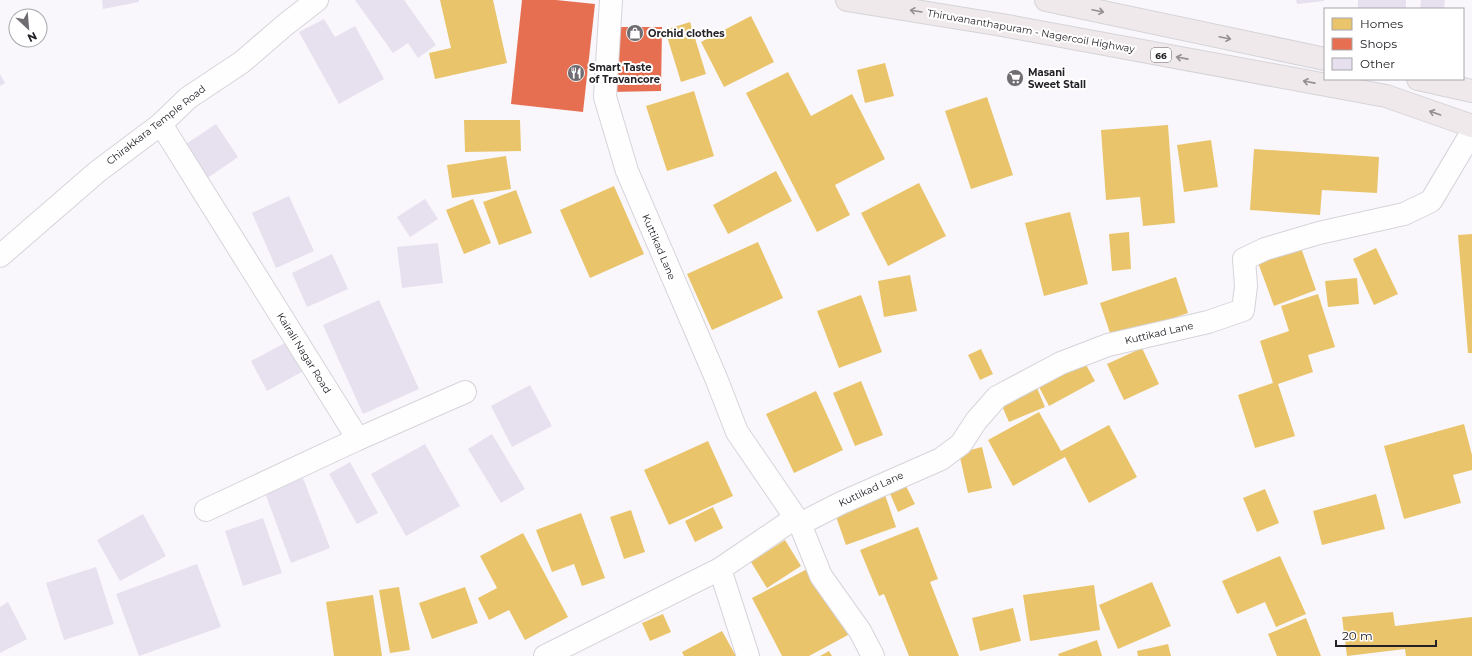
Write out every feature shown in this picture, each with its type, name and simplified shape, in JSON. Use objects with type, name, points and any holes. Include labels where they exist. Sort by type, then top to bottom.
[{"type":"main road","name":"Thiruvananthapuram - Nagercoil Highway","points":[[847,0],[1002,25],[1386,96],[1472,126]]},
{"type":"main road","points":[[1046,0],[1324,59]]},
{"type":"main road","points":[[1423,80],[1472,90]]},
{"type":"street","name":"Chirakkara Temple Road","points":[[0,256],[97,172],[161,124],[188,98],[242,62],[285,24],[317,0]]},
{"type":"street","name":"Kuttikad Lane","points":[[611,0],[605,97],[627,171],[716,378],[737,432],[797,521],[821,576],[860,631],[873,656]]},
{"type":"street","name":"Kairali Nagar Road","points":[[161,124],[358,438]]},
{"type":"street","name":"Kuttikad Lane","points":[[545,656],[720,570],[797,521],[941,459],[961,444],[976,421],[997,397],[1061,363],[1108,345],[1208,322],[1242,310],[1246,286],[1244,259],[1265,249],[1319,234],[1404,214],[1431,201],[1472,132]]},
{"type":"street","points":[[206,510],[358,438],[465,392]]},
{"type":"street","points":[[720,570],[748,656]]},
{"type":"building: Homes","points":[[440,0],[493,0],[507,63],[435,79],[429,53],[451,48]]},
{"type":"building: Homes","points":[[751,16],[774,62],[724,87],[701,42]]},
{"type":"building: Homes","points":[[690,22],[706,74],[681,82],[665,30]]},
{"type":"building: Homes","points":[[885,63],[894,96],[865,103],[857,70]]},
{"type":"building: Homes","points":[[788,72],[811,116],[852,94],[885,159],[835,185],[850,215],[817,232],[746,93]]},
{"type":"building: Homes","points":[[694,91],[714,156],[667,171],[646,106]]},
{"type":"building: Homes","points":[[987,97],[1013,175],[971,189],[945,111]]},
{"type":"building: Homes","points":[[464,120],[520,120],[521,151],[465,152]]},
{"type":"building: Homes","points":[[1168,125],[1175,223],[1143,226],[1140,197],[1106,200],[1101,130]]},
{"type":"building: Homes","points":[[1211,140],[1218,187],[1184,192],[1177,145]]},
{"type":"building: Homes","points":[[1254,149],[1379,157],[1377,193],[1322,190],[1320,215],[1250,210]]},
{"type":"building: Homes","points":[[506,156],[511,189],[452,198],[447,165]]},
{"type":"building: Homes","points":[[776,171],[792,201],[728,234],[713,205]]},
{"type":"building: Homes","points":[[919,183],[946,236],[888,266],[861,213]]},
{"type":"building: Homes","points":[[614,186],[644,254],[590,278],[560,210]]},
{"type":"building: Homes","points":[[516,190],[532,233],[499,245],[483,202]]},
{"type":"building: Homes","points":[[473,199],[491,243],[464,254],[446,210]]},
{"type":"building: Homes","points":[[1070,212],[1088,284],[1044,296],[1025,223]]},
{"type":"building: Homes","points":[[1129,232],[1131,269],[1112,271],[1109,234]]},
{"type":"building: Homes","points":[[1472,234],[1472,353],[1468,353],[1458,235]]},
{"type":"building: Homes","points":[[758,242],[783,298],[712,330],[687,274]]},
{"type":"building: Homes","points":[[1300,245],[1316,290],[1274,306],[1257,260]]},
{"type":"building: Homes","points":[[1376,248],[1398,294],[1374,305],[1353,259]]},
{"type":"building: Homes","points":[[910,275],[917,311],[884,317],[878,281]]},
{"type":"building: Homes","points":[[1176,277],[1188,313],[1112,339],[1100,303]]},
{"type":"building: Homes","points":[[1357,278],[1359,304],[1328,307],[1325,281]]},
{"type":"building: Homes","points":[[1318,294],[1335,347],[1308,355],[1313,372],[1278,384],[1295,436],[1255,448],[1238,395],[1273,383],[1260,341],[1289,331],[1281,306]]},
{"type":"building: Homes","points":[[861,295],[882,352],[839,368],[817,311]]},
{"type":"building: Homes","points":[[1142,348],[1159,384],[1124,400],[1107,364]]},
{"type":"building: Homes","points":[[981,349],[993,374],[980,380],[968,355]]},
{"type":"building: Homes","points":[[1085,363],[1095,381],[1049,406],[1039,387]]},
{"type":"building: Homes","points":[[861,381],[883,435],[855,446],[833,393]]},
{"type":"building: Homes","points":[[1035,383],[1045,407],[1009,422],[999,399]]},
{"type":"building: Homes","points":[[816,391],[843,450],[794,473],[766,414]]},
{"type":"building: Homes","points":[[1039,412],[1061,451],[1109,425],[1137,477],[1089,503],[1065,457],[1013,486],[988,440]]},
{"type":"building: Homes","points":[[1464,424],[1472,455],[1472,470],[1453,475],[1461,503],[1404,519],[1384,446]]},
{"type":"building: Homes","points":[[708,441],[733,496],[669,525],[644,470]]},
{"type":"building: Homes","points":[[982,447],[992,488],[968,493],[959,453]]},
{"type":"building: Homes","points":[[904,482],[915,504],[898,512],[888,489]]},
{"type":"building: Homes","points":[[1265,489],[1279,523],[1257,532],[1243,498]]},
{"type":"building: Homes","points":[[884,492],[896,527],[846,545],[834,511]]},
{"type":"building: Homes","points":[[1376,494],[1385,529],[1322,545],[1313,511]]},
{"type":"building: Homes","points":[[713,507],[723,528],[695,542],[685,521]]},
{"type":"building: Homes","points":[[631,510],[645,552],[624,559],[610,517]]},
{"type":"building: Homes","points":[[581,513],[605,578],[582,586],[574,564],[552,572],[536,530]]},
{"type":"building: Homes","points":[[918,527],[938,579],[930,582],[959,656],[909,656],[884,594],[879,596],[860,550]]},
{"type":"building: Homes","points":[[523,533],[568,617],[525,640],[509,610],[489,620],[478,598],[497,588],[480,556]]},
{"type":"building: Homes","points":[[785,540],[801,566],[767,588],[751,562]]},
{"type":"building: Homes","points":[[1280,556],[1306,614],[1276,627],[1265,602],[1237,614],[1222,581]]},
{"type":"building: Homes","points":[[811,567],[848,635],[809,656],[782,656],[752,598]]},
{"type":"building: Homes","points":[[1152,582],[1171,626],[1118,649],[1099,605]]},
{"type":"building: Homes","points":[[1094,585],[1100,630],[1030,641],[1023,595]]},
{"type":"building: Homes","points":[[399,587],[410,650],[390,653],[379,590]]},
{"type":"building: Homes","points":[[465,587],[478,623],[432,639],[419,603]]},
{"type":"building: Homes","points":[[373,595],[382,656],[334,656],[326,602]]},
{"type":"building: Homes","points":[[1013,608],[1021,641],[980,651],[972,618]]},
{"type":"building: Homes","points":[[1393,612],[1395,626],[1472,617],[1472,656],[1406,656],[1405,649],[1347,656],[1342,617]]},
{"type":"building: Homes","points":[[663,614],[671,632],[650,641],[642,623]]},
{"type":"building: Homes","points":[[1306,618],[1321,656],[1277,656],[1268,634]]},
{"type":"building: Homes","points":[[722,631],[736,656],[684,656],[682,652]]},
{"type":"building: Homes","points":[[1097,640],[1102,656],[1059,656],[1058,654]]},
{"type":"building: Homes","points":[[1168,644],[1171,656],[1138,656],[1137,651]]},
{"type":"building: Homes","points":[[829,651],[832,656],[820,656]]},
{"type":"building: Shops","points":[[522,0],[556,0],[595,4],[583,112],[511,104]]},
{"type":"building: Shops","points":[[609,27],[662,27],[661,91],[609,92]]},
{"type":"building: Other","points":[[102,0],[139,0],[139,2],[103,9]]},
{"type":"building: Other","points":[[355,0],[404,0],[436,45],[418,58],[408,43],[393,53]]},
{"type":"building: Other","points":[[1296,0],[1324,0],[1324,1],[1297,4]]},
{"type":"building: Other","points":[[1358,0],[1406,0],[1406,8],[1358,8]]},
{"type":"building: Other","points":[[1421,0],[1445,0],[1444,8],[1420,8]]},
{"type":"building: Other","points":[[324,19],[335,37],[355,26],[384,79],[339,104],[299,32]]},
{"type":"building: Other","points":[[0,74],[5,83],[0,86]]},
{"type":"building: Other","points":[[216,124],[238,157],[206,179],[183,146]]},
{"type":"building: Other","points":[[289,196],[314,251],[276,268],[252,213]]},
{"type":"building: Other","points":[[425,199],[438,219],[410,237],[397,217]]},
{"type":"building: Other","points":[[438,243],[443,283],[402,288],[397,247]]},
{"type":"building: Other","points":[[332,254],[348,289],[307,307],[292,273]]},
{"type":"building: Other","points":[[379,300],[419,389],[363,414],[323,325]]},
{"type":"building: Other","points":[[294,338],[309,368],[267,391],[251,361]]},
{"type":"building: Other","points":[[530,385],[552,426],[512,447],[491,406]]},
{"type":"building: Other","points":[[492,434],[525,489],[501,503],[468,449]]},
{"type":"building: Other","points":[[425,444],[460,506],[406,536],[371,474]]},
{"type":"building: Other","points":[[350,462],[378,513],[357,524],[329,474]]},
{"type":"building: Other","points":[[303,478],[330,548],[291,563],[265,493]]},
{"type":"building: Other","points":[[143,514],[166,556],[120,581],[97,540]]},
{"type":"building: Other","points":[[263,518],[282,573],[243,586],[225,531]]},
{"type":"building: Other","points":[[197,564],[221,627],[139,656],[116,594]]},
{"type":"building: Other","points":[[96,567],[114,624],[64,640],[46,583]]},
{"type":"building: Other","points":[[8,602],[27,639],[0,653],[0,607]]},
{"type":"place","name":"Orchid clothes","points":[[635,33]]},
{"type":"place","name":"Smart Taste of Travancore","points":[[576,73]]},
{"type":"place","name":"Masani Sweet Stall","points":[[1015,78]]}]
